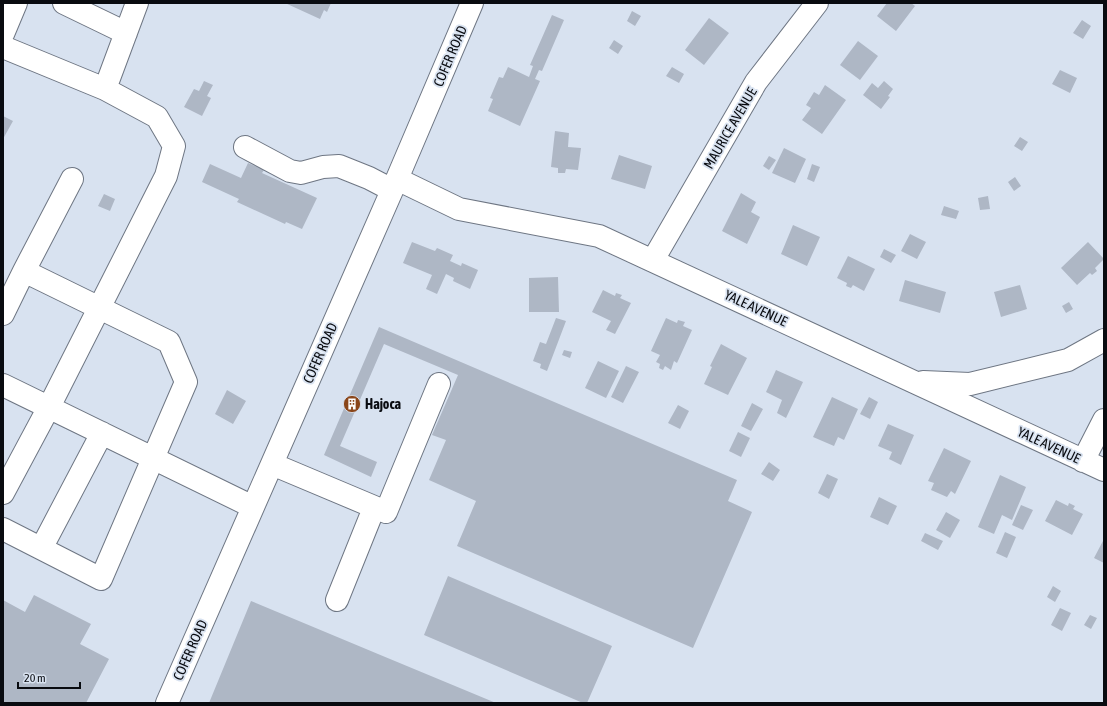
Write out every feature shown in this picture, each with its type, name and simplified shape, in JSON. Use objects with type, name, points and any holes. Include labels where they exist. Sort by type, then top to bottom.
[{"type":"street","points":[[3,34],[16,3]]},
{"type":"street","points":[[64,3],[126,33]]},
{"type":"street","points":[[105,89],[137,3]]},
{"type":"street","name":"COFER ROAD","points":[[167,703],[472,3]]},
{"type":"street","name":"MAURICE AVENUE","points":[[653,260],[756,82],[817,3]]},
{"type":"street","points":[[3,46],[105,89],[157,117],[174,146],[166,176],[100,308],[3,493]]},
{"type":"street","name":"YALE AVENUE","points":[[245,147],[290,171],[301,173],[323,167],[339,166],[459,209],[599,236],[1104,470]]},
{"type":"street","points":[[3,314],[72,179]]},
{"type":"street","points":[[3,529],[42,547],[101,579],[186,382],[169,342],[24,271]]},
{"type":"street","points":[[915,382],[970,384],[1068,360],[1104,340]]},
{"type":"street","points":[[272,464],[386,512],[439,384]]},
{"type":"street","points":[[3,385],[253,507]]},
{"type":"street","points":[[1084,461],[1104,420]]},
{"type":"street","points":[[42,547],[102,433]]},
{"type":"street","points":[[337,600],[374,508]]},
{"type":"building","points":[[285,3],[331,3],[327,12],[324,10],[320,19]]},
{"type":"building","points":[[887,3],[911,3],[915,6],[896,31],[877,16]]},
{"type":"building","points":[[632,11],[641,16],[635,26],[627,21]]},
{"type":"building","points":[[552,15],[564,20],[542,71],[539,70],[535,79],[540,81],[520,126],[488,111],[493,99],[490,98],[499,77],[503,78],[508,67],[529,77],[533,66],[530,65]]},
{"type":"building","points":[[709,18],[729,33],[704,65],[685,50]]},
{"type":"building","points":[[1082,20],[1091,26],[1083,39],[1073,33]]},
{"type":"building","points":[[614,40],[623,46],[618,54],[609,48]]},
{"type":"building","points":[[858,41],[878,56],[860,80],[840,65]]},
{"type":"building","points":[[672,67],[684,74],[679,83],[666,76]]},
{"type":"building","points":[[1060,70],[1077,78],[1070,93],[1052,84]]},
{"type":"building","points":[[204,81],[213,85],[207,96],[211,98],[202,116],[184,107],[194,89],[199,91]]},
{"type":"building","points":[[884,81],[893,89],[888,96],[890,97],[881,109],[863,95],[872,83],[878,88]]},
{"type":"building","points":[[825,85],[846,100],[822,134],[802,120],[811,108],[806,105],[814,92],[819,95]]},
{"type":"building","points":[[3,116],[13,121],[3,139]]},
{"type":"building","points":[[555,131],[569,133],[568,147],[581,148],[578,170],[566,169],[565,173],[558,173],[558,168],[551,167]]},
{"type":"building","points":[[1020,137],[1028,142],[1022,151],[1014,146]]},
{"type":"building","points":[[784,148],[806,159],[795,183],[772,173]]},
{"type":"building","points":[[619,155],[652,166],[645,189],[611,179]]},
{"type":"building","points":[[769,156],[776,160],[769,170],[763,166]]},
{"type":"building","points":[[248,163],[264,170],[262,173],[317,198],[302,229],[286,222],[285,224],[237,202],[239,199],[202,182],[210,164],[241,178]]},
{"type":"building","points":[[812,164],[820,167],[814,182],[807,179]]},
{"type":"building","points":[[1015,177],[1021,186],[1014,191],[1008,182]]},
{"type":"building","points":[[741,193],[756,202],[751,212],[760,217],[747,244],[722,231]]},
{"type":"building","points":[[104,194],[115,199],[110,211],[98,206]]},
{"type":"building","points":[[988,196],[990,209],[980,210],[978,198]]},
{"type":"building","points":[[944,206],[959,211],[956,219],[941,215]]},
{"type":"building","points":[[793,225],[820,237],[807,266],[781,254]]},
{"type":"building","points":[[910,234],[926,242],[917,259],[901,251]]},
{"type":"building","points":[[412,242],[435,251],[437,248],[453,255],[450,261],[461,266],[462,263],[478,270],[470,289],[453,281],[454,278],[446,274],[437,294],[426,289],[432,275],[403,263]]},
{"type":"building","points":[[1088,242],[1104,259],[1095,268],[1097,271],[1092,275],[1090,273],[1077,285],[1061,268]]},
{"type":"building","points":[[884,249],[896,255],[891,263],[880,257]]},
{"type":"building","points":[[848,256],[875,269],[864,291],[853,285],[851,288],[846,286],[847,283],[837,278]]},
{"type":"building","points":[[558,277],[559,312],[529,312],[529,278]]},
{"type":"building","points":[[905,280],[946,292],[940,313],[899,301]]},
{"type":"building","points":[[1020,285],[1027,309],[1001,317],[994,292]]},
{"type":"building","points":[[603,290],[615,296],[616,293],[622,295],[620,298],[631,303],[615,334],[606,330],[611,321],[592,312]]},
{"type":"building","points":[[1069,302],[1073,309],[1066,313],[1062,306]]},
{"type":"building","points":[[556,318],[566,321],[547,371],[540,368],[541,364],[533,361],[540,342],[546,344]]},
{"type":"building","points":[[666,318],[677,323],[678,320],[685,322],[683,326],[692,330],[677,363],[674,361],[671,370],[665,366],[663,370],[659,368],[660,364],[656,362],[660,355],[651,351]]},
{"type":"building","points":[[379,327],[737,480],[728,501],[752,512],[693,648],[457,546],[476,501],[429,480],[446,440],[432,435],[458,375],[384,344],[340,446],[377,462],[371,477],[324,455]]},
{"type":"building","points":[[721,344],[747,358],[728,395],[704,384],[712,367],[710,366]]},
{"type":"building","points":[[564,350],[572,352],[570,358],[562,355]]},
{"type":"building","points":[[598,361],[619,371],[606,398],[585,388]]},
{"type":"building","points":[[626,366],[639,372],[623,403],[611,397]]},
{"type":"building","points":[[776,370],[803,382],[786,418],[777,413],[782,400],[766,392]]},
{"type":"building","points":[[227,390],[246,401],[233,424],[215,414]]},
{"type":"building","points":[[832,397],[858,409],[844,440],[838,437],[834,446],[813,437]]},
{"type":"building","points":[[869,397],[878,402],[870,419],[860,414]]},
{"type":"building","points":[[752,403],[763,409],[751,431],[741,426]]},
{"type":"building","points":[[678,405],[689,411],[680,429],[668,423]]},
{"type":"building","points":[[888,424],[914,435],[901,465],[889,459],[892,452],[878,446]]},
{"type":"building","points":[[738,432],[750,438],[741,457],[729,451]]},
{"type":"building","points":[[944,448],[971,461],[955,494],[951,491],[947,497],[931,490],[934,483],[928,481]]},
{"type":"building","points":[[769,462],[780,470],[773,481],[761,474]]},
{"type":"building","points":[[827,474],[838,479],[829,499],[818,493]]},
{"type":"building","points":[[1000,475],[1026,487],[1012,520],[1002,515],[994,534],[978,527]]},
{"type":"building","points":[[879,497],[897,506],[888,525],[870,517]]},
{"type":"building","points":[[1056,500],[1068,506],[1069,503],[1075,506],[1073,509],[1083,514],[1072,535],[1045,521]]},
{"type":"building","points":[[1021,505],[1033,510],[1023,530],[1012,525]]},
{"type":"building","points":[[946,512],[960,520],[950,538],[936,530]]},
{"type":"building","points":[[1005,532],[1016,537],[1007,558],[996,553]]},
{"type":"building","points":[[925,533],[943,541],[938,550],[921,541]]},
{"type":"building","points":[[1104,539],[1104,563],[1094,558]]},
{"type":"building","points":[[448,576],[612,646],[587,703],[583,703],[424,635]]},
{"type":"building","points":[[1053,586],[1061,591],[1055,602],[1047,597]]},
{"type":"building","points":[[34,595],[91,624],[80,644],[109,659],[86,703],[3,703],[3,600],[25,612]]},
{"type":"building","points":[[251,601],[378,654],[496,703],[209,703]]},
{"type":"building","points":[[1060,608],[1071,613],[1062,631],[1051,625]]},
{"type":"building","points":[[1090,615],[1097,618],[1091,629],[1084,625]]},
{"type":"place","name":"Hajoca","points":[[352,404]]}]
